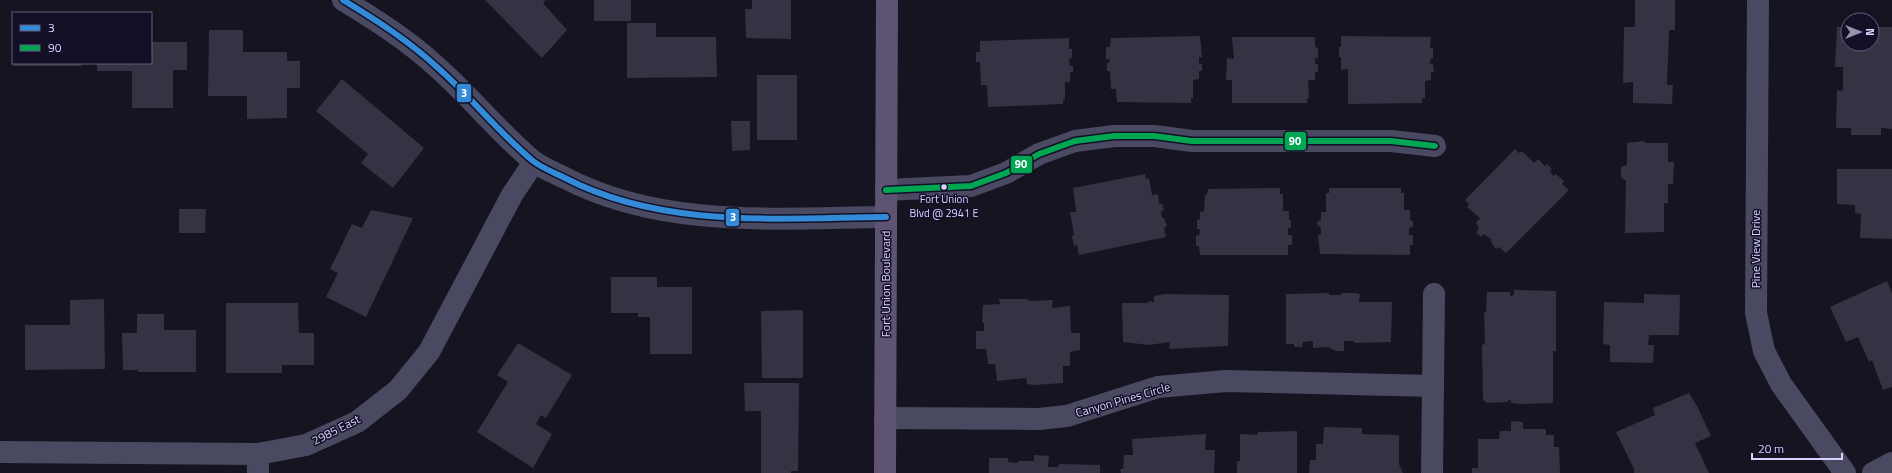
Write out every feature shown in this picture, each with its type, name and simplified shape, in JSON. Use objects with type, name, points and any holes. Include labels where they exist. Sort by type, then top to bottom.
[{"type":"main road","name":"Fort Union Boulevard","points":[[885,473],[887,0]]},
{"type":"street","points":[[343,0],[385,25],[438,67],[534,162],[590,191],[639,206],[693,216],[748,218],[886,217]]},
{"type":"street","name":"Pine View Drive","points":[[1758,0],[1756,313],[1764,351],[1781,384],[1845,473]]},
{"type":"street","points":[[886,190],[971,186],[1006,174],[1039,154],[1075,141],[1114,136],[1154,136],[1192,141],[1391,141],[1435,146]]},
{"type":"street","name":"2985 East","points":[[0,452],[258,464],[306,445],[357,422],[398,390],[429,352],[512,195],[534,162]]},
{"type":"street","points":[[1432,473],[1434,294]]},
{"type":"street","name":"Canyon Pines Circle","points":[[885,418],[1039,420],[1067,416],[1158,387],[1226,381],[1433,386]]},
{"type":"street","points":[[1873,473],[1892,463]]},
{"type":"building","points":[[485,0],[546,0],[543,3],[567,30],[542,58]]},
{"type":"building","points":[[594,0],[631,0],[631,21],[594,21]]},
{"type":"building","points":[[752,0],[791,0],[791,39],[746,38],[745,9],[752,9]]},
{"type":"building","points":[[1635,0],[1675,0],[1675,30],[1669,30],[1667,85],[1673,85],[1672,104],[1633,103],[1633,82],[1623,83],[1624,27],[1635,27]]},
{"type":"building","points":[[627,23],[656,23],[656,37],[716,37],[717,77],[627,78]]},
{"type":"building","points":[[1837,27],[1840,27],[1840,52],[1880,52],[1880,27],[1892,27],[1892,129],[1881,128],[1881,135],[1851,135],[1851,128],[1836,128],[1837,90],[1843,91],[1843,67],[1835,67]]},
{"type":"building","points":[[209,30],[243,30],[243,52],[287,52],[287,61],[300,61],[300,88],[287,88],[287,118],[247,119],[247,96],[208,96]]},
{"type":"building","points":[[1200,36],[1202,57],[1199,57],[1199,64],[1202,64],[1202,71],[1199,71],[1199,79],[1193,80],[1193,98],[1191,98],[1191,103],[1117,102],[1116,89],[1111,89],[1110,71],[1107,71],[1107,63],[1109,63],[1110,59],[1106,59],[1106,47],[1110,47],[1111,38]]},
{"type":"building","points":[[1341,36],[1431,37],[1430,48],[1433,48],[1433,58],[1431,58],[1430,64],[1433,64],[1434,72],[1431,72],[1431,80],[1425,81],[1425,98],[1422,98],[1422,103],[1348,104],[1348,69],[1341,70],[1341,57],[1339,57]]},
{"type":"building","points":[[1232,37],[1315,37],[1315,47],[1318,48],[1318,58],[1315,58],[1315,64],[1318,64],[1318,72],[1315,72],[1315,80],[1308,80],[1309,98],[1307,98],[1307,103],[1232,103],[1232,80],[1226,80],[1227,58],[1234,59]]},
{"type":"building","points":[[1069,38],[1069,49],[1072,49],[1072,58],[1069,59],[1070,66],[1073,66],[1073,73],[1070,72],[1070,82],[1065,82],[1065,99],[1063,100],[1063,104],[988,107],[987,85],[981,85],[980,62],[976,62],[976,52],[980,52],[980,41]]},
{"type":"building","points":[[152,42],[187,42],[187,70],[173,70],[173,108],[132,108],[132,71],[97,71],[97,64],[152,64]]},
{"type":"building","points":[[13,64],[81,64],[81,66],[13,66]]},
{"type":"building","points":[[757,75],[797,75],[797,140],[757,140]]},
{"type":"building","points":[[342,79],[424,148],[393,188],[361,163],[368,154],[316,111]]},
{"type":"building","points":[[731,121],[750,121],[750,150],[732,151]]},
{"type":"building","points":[[1644,141],[1645,143],[1668,143],[1668,162],[1674,162],[1673,184],[1668,184],[1668,203],[1664,203],[1664,232],[1625,233],[1626,181],[1621,177],[1621,167],[1627,165],[1627,143]]},
{"type":"building","points":[[1515,149],[1519,153],[1522,151],[1534,163],[1538,159],[1545,166],[1547,164],[1552,169],[1550,172],[1554,176],[1556,174],[1564,181],[1562,184],[1569,190],[1506,253],[1499,247],[1496,249],[1491,242],[1491,239],[1483,234],[1481,237],[1476,233],[1479,228],[1476,223],[1480,218],[1467,207],[1469,204],[1465,200]]},
{"type":"building","points":[[1837,169],[1892,169],[1892,239],[1860,238],[1861,214],[1855,213],[1855,205],[1837,204]]},
{"type":"building","points":[[1145,174],[1146,179],[1149,178],[1152,195],[1158,194],[1159,204],[1162,204],[1164,210],[1161,212],[1162,218],[1164,218],[1167,226],[1164,228],[1166,237],[1079,255],[1077,245],[1074,246],[1072,236],[1074,235],[1070,212],[1076,212],[1073,188]]},
{"type":"building","points":[[1280,188],[1280,194],[1283,194],[1283,211],[1289,211],[1289,220],[1291,220],[1291,228],[1288,228],[1288,235],[1292,235],[1292,245],[1288,245],[1288,255],[1200,255],[1199,246],[1196,246],[1196,235],[1199,236],[1200,229],[1197,229],[1197,220],[1200,219],[1200,212],[1204,211],[1205,195],[1207,194],[1208,189]]},
{"type":"building","points":[[1329,188],[1401,188],[1401,193],[1404,193],[1404,210],[1410,210],[1410,220],[1413,221],[1413,227],[1409,228],[1409,235],[1413,235],[1413,245],[1410,245],[1410,255],[1320,254],[1318,235],[1321,235],[1321,228],[1317,224],[1318,221],[1321,220],[1321,212],[1326,212],[1326,193],[1329,193]]},
{"type":"building","points":[[179,209],[206,209],[205,233],[179,233]]},
{"type":"building","points":[[371,210],[413,218],[366,317],[326,297],[338,273],[330,269],[352,224],[362,228]]},
{"type":"building","points":[[611,277],[657,277],[657,287],[692,287],[692,354],[650,354],[650,317],[638,317],[638,313],[611,313]]},
{"type":"building","points":[[1887,281],[1892,293],[1892,387],[1883,390],[1872,360],[1869,362],[1858,337],[1846,342],[1830,307]]},
{"type":"building","points":[[1514,290],[1556,291],[1556,351],[1553,351],[1553,403],[1521,404],[1511,403],[1511,400],[1508,400],[1508,402],[1487,403],[1483,400],[1482,345],[1485,344],[1484,312],[1486,312],[1487,292],[1510,292],[1510,296],[1514,295]]},
{"type":"building","points":[[1329,293],[1329,295],[1341,295],[1342,293],[1360,294],[1359,302],[1392,302],[1391,342],[1354,343],[1354,341],[1344,341],[1344,351],[1336,351],[1328,347],[1313,348],[1313,341],[1303,342],[1302,347],[1294,347],[1294,344],[1286,344],[1286,294]]},
{"type":"building","points":[[1164,294],[1229,295],[1228,346],[1169,349],[1170,342],[1149,345],[1123,342],[1122,303],[1146,303],[1151,301],[1154,303],[1154,296]]},
{"type":"building","points":[[1644,294],[1680,295],[1679,335],[1649,335],[1648,345],[1654,345],[1653,363],[1610,362],[1610,345],[1603,344],[1604,302],[1644,303]]},
{"type":"building","points":[[104,299],[105,369],[25,370],[25,325],[70,325],[70,300]]},
{"type":"building","points":[[999,299],[1028,299],[1029,301],[1053,300],[1052,308],[1070,306],[1071,333],[1080,333],[1080,350],[1070,352],[1070,366],[1063,366],[1063,383],[1034,385],[1027,384],[1026,378],[997,381],[995,364],[988,364],[986,349],[976,349],[976,331],[984,331],[984,323],[982,323],[983,305],[1000,304]]},
{"type":"building","points":[[226,303],[298,303],[299,333],[314,333],[314,365],[282,365],[282,373],[226,373]]},
{"type":"building","points":[[803,310],[803,378],[762,378],[761,311]]},
{"type":"building","points":[[137,314],[164,314],[164,330],[196,330],[196,372],[138,372],[138,370],[123,370],[122,333],[137,333]]},
{"type":"building","points":[[518,343],[572,375],[546,418],[541,415],[536,424],[552,434],[533,468],[477,432],[508,382],[497,375]]},
{"type":"building","points":[[744,383],[799,383],[798,471],[791,471],[791,473],[761,473],[761,411],[745,411]]},
{"type":"building","points":[[1689,393],[1697,406],[1711,436],[1695,443],[1709,473],[1634,473],[1634,469],[1616,432],[1655,415],[1653,408]]},
{"type":"building","points":[[1511,421],[1523,422],[1523,429],[1546,429],[1546,435],[1554,435],[1554,447],[1559,447],[1560,473],[1472,473],[1472,468],[1478,468],[1478,439],[1499,439],[1500,431],[1511,431]]},
{"type":"building","points":[[1324,427],[1362,428],[1362,434],[1399,435],[1399,464],[1403,473],[1309,473],[1310,460],[1316,460],[1316,444],[1323,444]]},
{"type":"building","points":[[1297,431],[1297,473],[1237,473],[1237,461],[1240,461],[1240,434],[1257,435],[1258,432]]},
{"type":"building","points":[[1206,434],[1205,450],[1215,450],[1214,473],[1121,473],[1120,469],[1123,469],[1124,455],[1133,455],[1132,439]]},
{"type":"building","points":[[1034,455],[1049,456],[1048,467],[1058,467],[1059,464],[1100,465],[1100,473],[989,473],[989,458],[1008,458],[1008,462],[1018,463],[1018,461],[1034,461]]},
{"type":"transit line","name":"3","points":[[343,0],[392,31],[427,58],[450,79],[508,139],[533,161],[565,178],[603,194],[641,206],[681,213],[722,217],[763,219],[886,217]]},
{"type":"transit line","name":"90","points":[[886,190],[971,186],[1006,173],[1039,154],[1075,141],[1114,136],[1154,136],[1192,141],[1391,141],[1435,146]]},
{"type":"place","name":"Fort Union Blvd @ 2941 E","points":[[944,187]]}]
